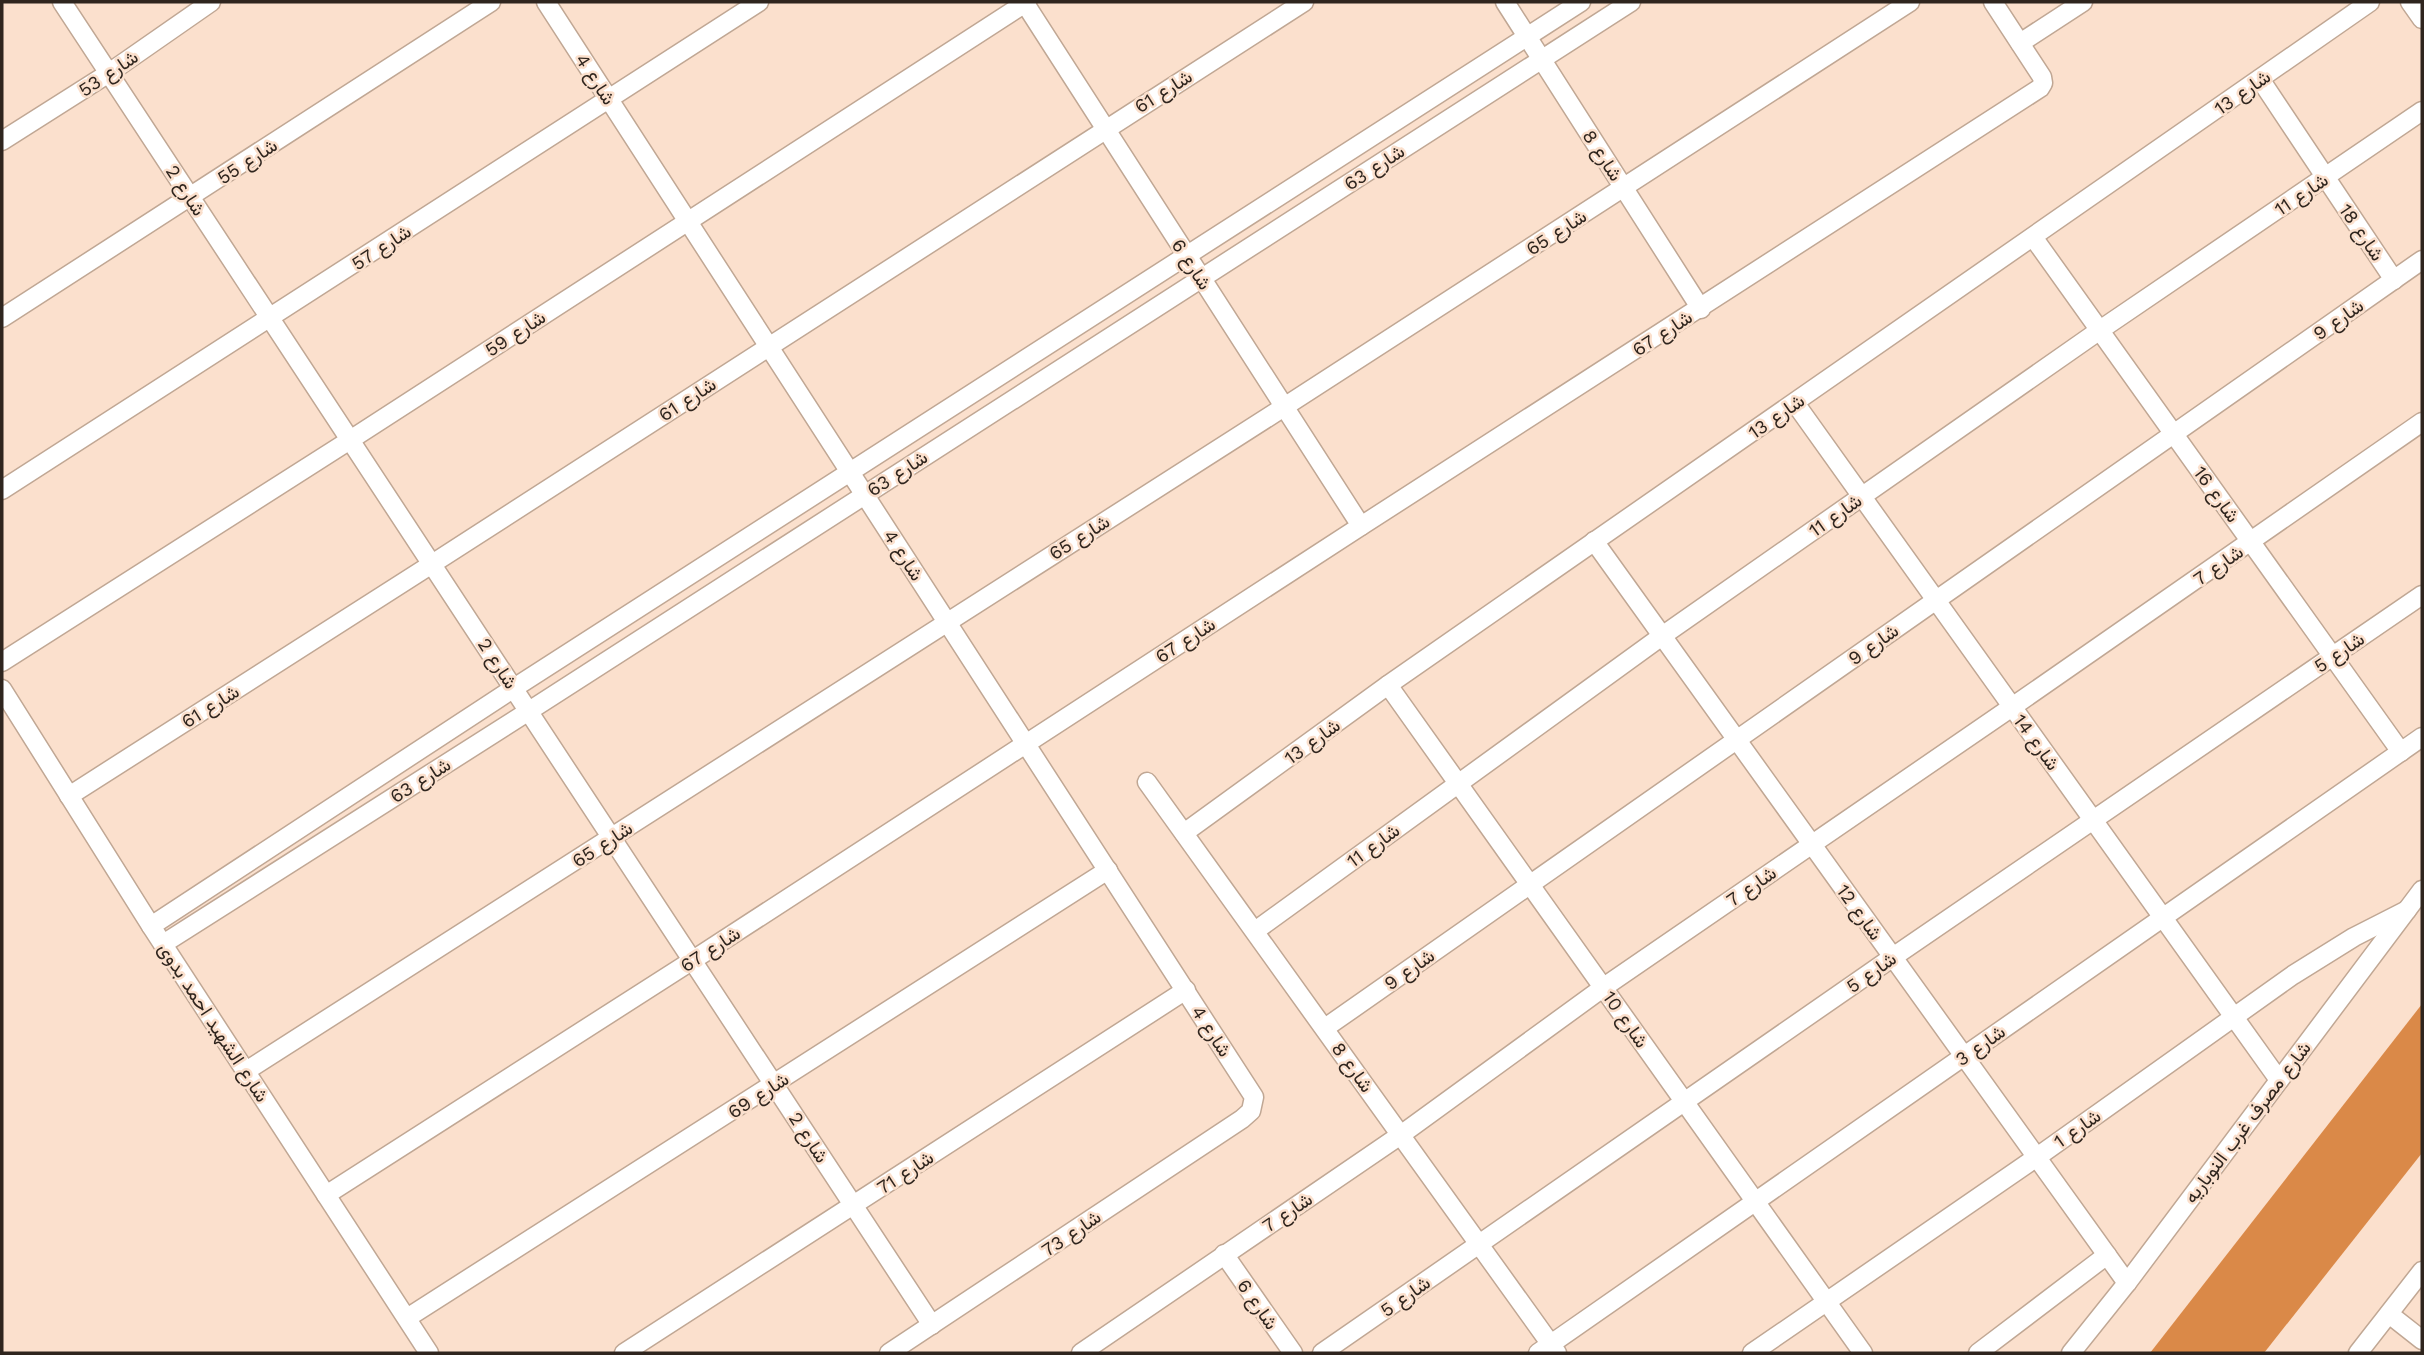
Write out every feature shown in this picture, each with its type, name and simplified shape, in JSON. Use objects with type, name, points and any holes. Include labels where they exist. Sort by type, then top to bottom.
[{"type":"street","name":"شارع 2","points":[[62,2],[932,1325]]},
{"type":"street","name":"شارع 53","points":[[2,141],[109,73],[211,2]]},
{"type":"street","name":"شارع 55","points":[[2,318],[491,2]]},
{"type":"street","name":"شارع 4","points":[[546,2],[1255,1097],[1251,1111]]},
{"type":"street","name":"شارع 57","points":[[2,490],[760,2]]},
{"type":"street","name":"شارع 6","points":[[1025,2],[1361,526]]},
{"type":"street","name":"شارع 59","points":[[2,662],[350,440],[1025,2]]},
{"type":"street","name":"شارع 61","points":[[69,796],[1304,2]]},
{"type":"street","name":"شارع 8","points":[[1505,2],[1701,309]]},
{"type":"street","name":"شارع 63","points":[[151,926],[514,688],[1581,2]]},
{"type":"street","name":"شارع 63","points":[[163,944],[1631,2]]},
{"type":"street","name":"شارع 65","points":[[246,1070],[1284,407],[1910,2]]},
{"type":"street","points":[[1993,2],[2020,43],[2083,2]]},
{"type":"street","name":"شارع 13","points":[[1185,833],[1388,685],[2370,2]]},
{"type":"street","points":[[2410,2],[2422,19]]},
{"type":"street","name":"شارع 67","points":[[326,1195],[2040,88],[2042,77],[2020,43]]},
{"type":"street","name":"شارع 18","points":[[2260,79],[2394,280]]},
{"type":"street","name":"شارع 11","points":[[1255,931],[1662,636],[2100,330],[2422,111]]},
{"type":"street","name":"شارع 16","points":[[2033,237],[2401,751]]},
{"type":"street","name":"شارع 9","points":[[1325,1028],[2422,260]]},
{"type":"street","name":"شارع 14","points":[[1795,403],[2279,1080]]},
{"type":"street","name":"شارع 7","points":[[1081,1353],[1402,1134],[1604,988],[2422,422]]},
{"type":"street","name":"شارع 12","points":[[1594,541],[2127,1283]]},
{"type":"street","name":"شارع 5","points":[[1322,1353],[1893,957],[2422,596]]},
{"type":"street","name":"شارع 10","points":[[1388,685],[1863,1353]]},
{"type":"street","name":"شارع الشهيد احمد بدوى","points":[[2,689],[151,926],[429,1353]]},
{"type":"street","name":"شارع 3","points":[[1548,1350],[2422,737]]},
{"type":"street","name":"شارع 8","points":[[1147,782],[1402,1134],[1479,1244],[1548,1350]]},
{"type":"street","points":[[249,862],[262,880]]},
{"type":"street","name":"شارع 69","points":[[407,1318],[1108,870]]},
{"type":"street","name":"شارع مصرف غرب النوباريه","points":[[2071,1353],[2127,1283],[2422,890]]},
{"type":"street","name":"شارع 1","points":[[1752,1353],[2037,1157],[2293,975],[2354,937],[2406,911]]},
{"type":"street","name":"شارع 71","points":[[624,1353],[1186,990]]},
{"type":"street","name":"شارع 73","points":[[889,1353],[1251,1111]]},
{"type":"street","name":"شارع 6","points":[[1224,1254],[1293,1353]]},
{"type":"street","points":[[1978,1353],[2107,1255]]},
{"type":"street","points":[[2358,1353],[2422,1271]]},
{"type":"street","points":[[2389,1314],[2422,1340]]},
{"type":"shaded area","points":[[2422,1004],[2422,1153],[2264,1353],[2150,1353]]}]
